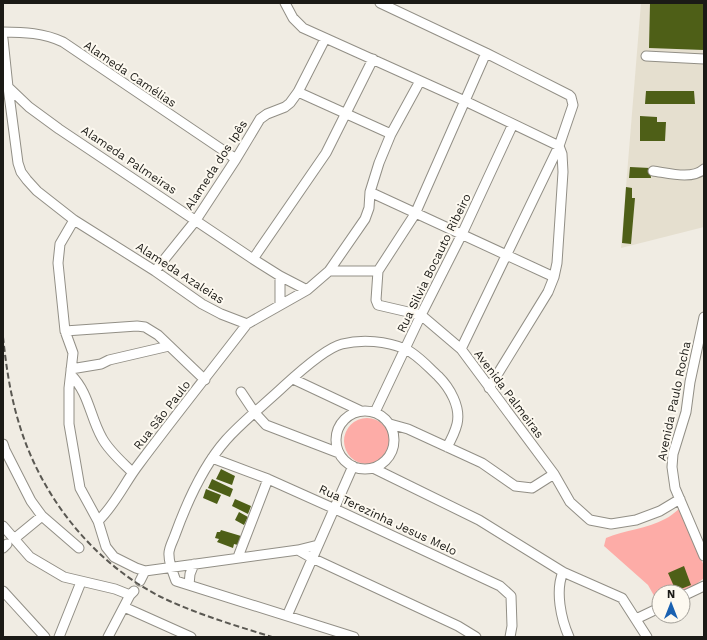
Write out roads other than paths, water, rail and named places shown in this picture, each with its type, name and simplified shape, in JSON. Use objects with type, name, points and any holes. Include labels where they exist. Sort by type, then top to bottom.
[{"type":"street","points":[[285,3],[293,18],[303,28],[466,101],[559,146],[562,154],[562,172],[557,263],[554,277],[548,292],[489,388]]},
{"type":"street","points":[[380,3],[486,53],[571,97],[573,105],[559,146],[461,349]]},
{"type":"street","name":"Alameda Camélias","points":[[3,32],[41,34],[53,37],[63,42],[236,159]]},
{"type":"street","points":[[3,39],[8,87]]},
{"type":"street","name":"Alameda dos Ipês","points":[[155,271],[196,220],[260,119],[290,103],[298,92],[325,39]]},
{"type":"street","points":[[329,271],[378,271],[415,214],[486,53]]},
{"type":"street","points":[[646,56],[704,59]]},
{"type":"street","points":[[253,259],[326,153],[373,59]]},
{"type":"street","points":[[247,324],[307,290],[329,271],[365,219],[369,208],[370,192],[379,163],[391,134],[420,81]]},
{"type":"street","name":"Alameda Azaleias","points":[[8,87],[13,135],[18,163],[21,172],[37,191],[74,220],[155,271],[202,304],[221,314],[247,324]]},
{"type":"street","name":"Alameda Palmeiras","points":[[8,87],[29,107],[59,129],[253,259],[280,276],[307,290]]},
{"type":"street","points":[[298,92],[346,115],[391,134]]},
{"type":"street","name":"Rua Silvia Bocauto Ribeiro","points":[[375,412],[421,315],[462,234],[513,124]]},
{"type":"street","points":[[654,171],[691,175],[697,174],[704,169]]},
{"type":"street","points":[[370,192],[554,277]]},
{"type":"street","points":[[74,220],[62,240],[58,252],[59,277],[65,331],[73,353],[69,392],[70,424],[80,488],[98,521],[106,547],[114,557],[145,571],[238,557],[298,550],[318,545]]},
{"type":"street","name":"Avenida Palmeiras","points":[[378,271],[376,300],[378,305],[421,315],[461,349],[554,474],[570,502],[590,520],[611,524],[636,520],[660,512],[680,500]]},
{"type":"street","points":[[280,276],[280,305]]},
{"type":"street","name":"Avenida Paulo Rocha","points":[[703,550],[675,488],[672,467],[673,454],[686,412],[690,382],[704,316]]},
{"type":"street","name":"Rua São Paulo","points":[[98,521],[106,513],[132,472],[247,324]]},
{"type":"street","points":[[65,331],[137,326],[150,330],[205,380]]},
{"type":"street","points":[[354,637],[176,581],[168,554],[182,514],[212,458],[226,440],[293,378],[332,348],[341,344],[368,341],[406,349],[443,381],[451,392],[457,409],[458,419],[457,426],[448,447]]},
{"type":"street","points":[[71,369],[101,364],[109,360],[169,346]]},
{"type":"street","points":[[71,369],[90,407],[102,439],[132,472]]},
{"type":"street","points":[[293,378],[361,411]]},
{"type":"street","points":[[241,392],[261,421],[271,428],[339,453]]},
{"type":"street","points":[[361,411],[375,412],[384,417],[390,424],[394,435],[394,444],[390,456],[381,465],[373,468],[363,469],[353,466],[345,461],[339,453],[336,446],[337,430],[347,417],[354,413],[361,411]]},
{"type":"street","points":[[390,424],[408,429],[482,463],[515,486],[532,488],[554,474]]},
{"type":"street","points":[[394,435],[408,429]]},
{"type":"street","points":[[4,449],[31,501],[42,516],[79,548]]},
{"type":"street","name":"Rua Terezinha Jesus Melo","points":[[212,458],[268,479],[335,508],[500,586],[511,596],[512,626],[510,637]]},
{"type":"street","points":[[287,616],[353,466]]},
{"type":"street","points":[[373,468],[479,520],[563,572],[622,598],[647,637]]},
{"type":"street","points":[[238,557],[268,479]]},
{"type":"street","points":[[8,544],[42,516]]},
{"type":"street","points":[[3,526],[8,544],[64,577],[132,593],[108,637]]},
{"type":"street","points":[[298,550],[312,558],[458,626],[476,637]]},
{"type":"street","points":[[189,585],[190,574],[194,564]]},
{"type":"street","points":[[140,581],[145,571]]},
{"type":"street","points":[[563,572],[558,590],[564,626],[569,637]]},
{"type":"street","points":[[59,637],[82,582]]},
{"type":"street","points":[[691,592],[704,586]]},
{"type":"street","points":[[3,591],[45,637]]},
{"type":"street","points":[[124,606],[191,637]]},
{"type":"street","points":[[636,619],[651,612]]},
{"type":"railway","points":[[3,337],[13,400],[27,447],[54,499],[91,545],[112,565],[161,597],[201,614],[272,637]]}]
